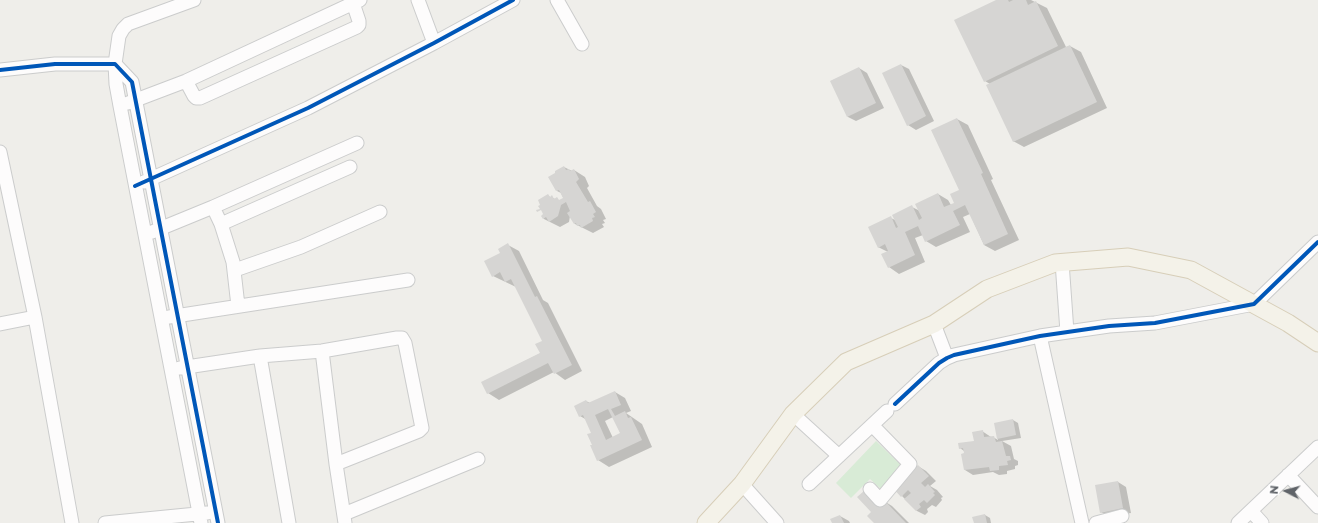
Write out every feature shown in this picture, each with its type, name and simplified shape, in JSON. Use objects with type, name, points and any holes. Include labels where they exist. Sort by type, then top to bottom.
[{"type":"main road","points":[[706,523],[742,484],[793,414],[846,362],[934,324],[987,288],[1055,263],[1128,257],[1191,270],[1288,323],[1318,343]]},
{"type":"street","points":[[194,0],[128,24],[119,36],[115,64],[116,84],[120,106],[200,518]]},
{"type":"street","points":[[418,0],[434,43]]},
{"type":"street","points":[[135,186],[308,108],[434,43],[513,0]]},
{"type":"street","points":[[557,0],[582,44]]},
{"type":"street","points":[[120,106],[186,81],[357,2],[359,25],[350,30],[200,98],[196,98],[194,96],[186,81]]},
{"type":"street","points":[[0,70],[55,64],[115,64],[132,82],[217,517],[105,523]]},
{"type":"street","points":[[145,235],[213,207],[357,143]]},
{"type":"street","points":[[0,152],[35,317],[72,523]]},
{"type":"street","points":[[221,224],[350,167]]},
{"type":"street","points":[[213,207],[221,224],[235,270],[238,306]]},
{"type":"street","points":[[235,270],[301,247],[380,212]]},
{"type":"street","points":[[809,484],[947,358],[954,355],[1040,336],[1109,326],[1155,323],[1254,304],[1318,242]]},
{"type":"street","points":[[1062,262],[1066,332]]},
{"type":"street","points":[[161,319],[408,280]]},
{"type":"street","points":[[0,324],[35,317]]},
{"type":"street","points":[[934,324],[947,358]]},
{"type":"street","points":[[1040,336],[1082,523]]},
{"type":"street","points":[[171,369],[260,356],[322,351],[402,338],[405,343],[422,428],[419,431],[336,464]]},
{"type":"street","points":[[322,351],[336,464],[345,518],[478,459]]},
{"type":"street","points":[[260,356],[289,523]]},
{"type":"street","points":[[793,414],[839,456]]},
{"type":"street","points":[[870,489],[880,500],[910,464],[872,425]]},
{"type":"street","points":[[1238,523],[1318,447]]},
{"type":"street","points":[[1288,475],[1318,507]]},
{"type":"street","points":[[742,484],[777,523]]},
{"type":"street","points":[[1251,511],[1262,523]]},
{"type":"street","points":[[1096,523],[1122,516]]},
{"type":"green space","points":[[876,441],[904,468],[883,491],[870,479],[851,498],[836,483]]},
{"type":"building","points":[[996,0],[1008,0],[1009,2],[1013,0],[1026,0],[1028,5],[1036,1],[1058,46],[984,82],[954,20]]},
{"type":"building","points":[[1070,45],[1097,102],[1013,142],[986,85]]},
{"type":"building","points":[[901,64],[926,116],[907,126],[882,73]]},
{"type":"building","points":[[859,67],[876,103],[847,117],[830,81]]},
{"type":"building","points":[[957,118],[983,173],[981,174],[1008,234],[984,245],[965,205],[953,211],[960,225],[925,242],[918,226],[905,232],[915,255],[888,268],[881,254],[888,251],[885,244],[878,248],[868,227],[891,216],[896,228],[898,227],[892,215],[912,205],[919,220],[922,218],[915,204],[938,193],[944,207],[954,203],[950,194],[959,190],[931,130]]},
{"type":"building","points":[[564,166],[566,170],[569,169],[570,171],[574,169],[579,179],[576,182],[596,212],[593,214],[595,217],[592,218],[593,221],[581,228],[580,225],[577,226],[576,223],[574,224],[567,213],[570,211],[566,202],[561,205],[558,216],[549,222],[546,217],[543,219],[541,216],[543,214],[541,210],[537,212],[536,210],[540,209],[538,206],[540,205],[538,200],[548,194],[550,197],[552,195],[554,199],[557,197],[559,200],[563,198],[559,190],[556,191],[548,177]]},
{"type":"building","points":[[508,243],[572,365],[554,374],[548,363],[487,394],[481,382],[540,353],[535,344],[542,341],[511,279],[505,282],[500,272],[492,277],[484,261],[500,253],[498,249]]},
{"type":"building","points":[[615,391],[621,405],[611,409],[615,416],[625,411],[628,418],[631,417],[642,440],[597,461],[587,434],[591,433],[583,415],[579,417],[574,406],[586,400],[588,403]],"holes":[[[608,409],[620,433],[606,440],[595,415]]]},
{"type":"building","points":[[1013,419],[1016,435],[997,439],[994,423]]},
{"type":"building","points":[[983,430],[984,437],[994,436],[996,442],[1002,441],[1006,456],[1010,456],[1011,460],[1007,461],[1008,465],[999,466],[999,470],[990,471],[989,467],[964,470],[961,454],[964,453],[963,448],[959,449],[958,443],[974,441],[972,432]]},
{"type":"building","points":[[918,465],[929,476],[921,483],[925,487],[928,484],[935,492],[933,493],[935,495],[927,503],[924,500],[919,504],[921,507],[916,511],[904,499],[911,493],[908,490],[901,497],[892,487]]},
{"type":"building","points":[[1118,481],[1123,508],[1100,513],[1095,485]]},
{"type":"building","points":[[864,491],[877,506],[884,500],[906,523],[874,523],[867,516],[871,512],[857,497]]},
{"type":"building","points":[[985,514],[987,523],[974,523],[972,517]]},
{"type":"building","points":[[840,515],[844,523],[832,523],[830,519]]},
{"type":"cycle path","points":[[135,186],[308,108],[434,43],[513,0]]},
{"type":"cycle path","points":[[0,70],[55,64],[115,64],[132,82],[218,523]]},
{"type":"cycle path","points":[[895,404],[939,363],[954,355],[1040,336],[1109,326],[1155,323],[1254,304],[1318,242]]}]
